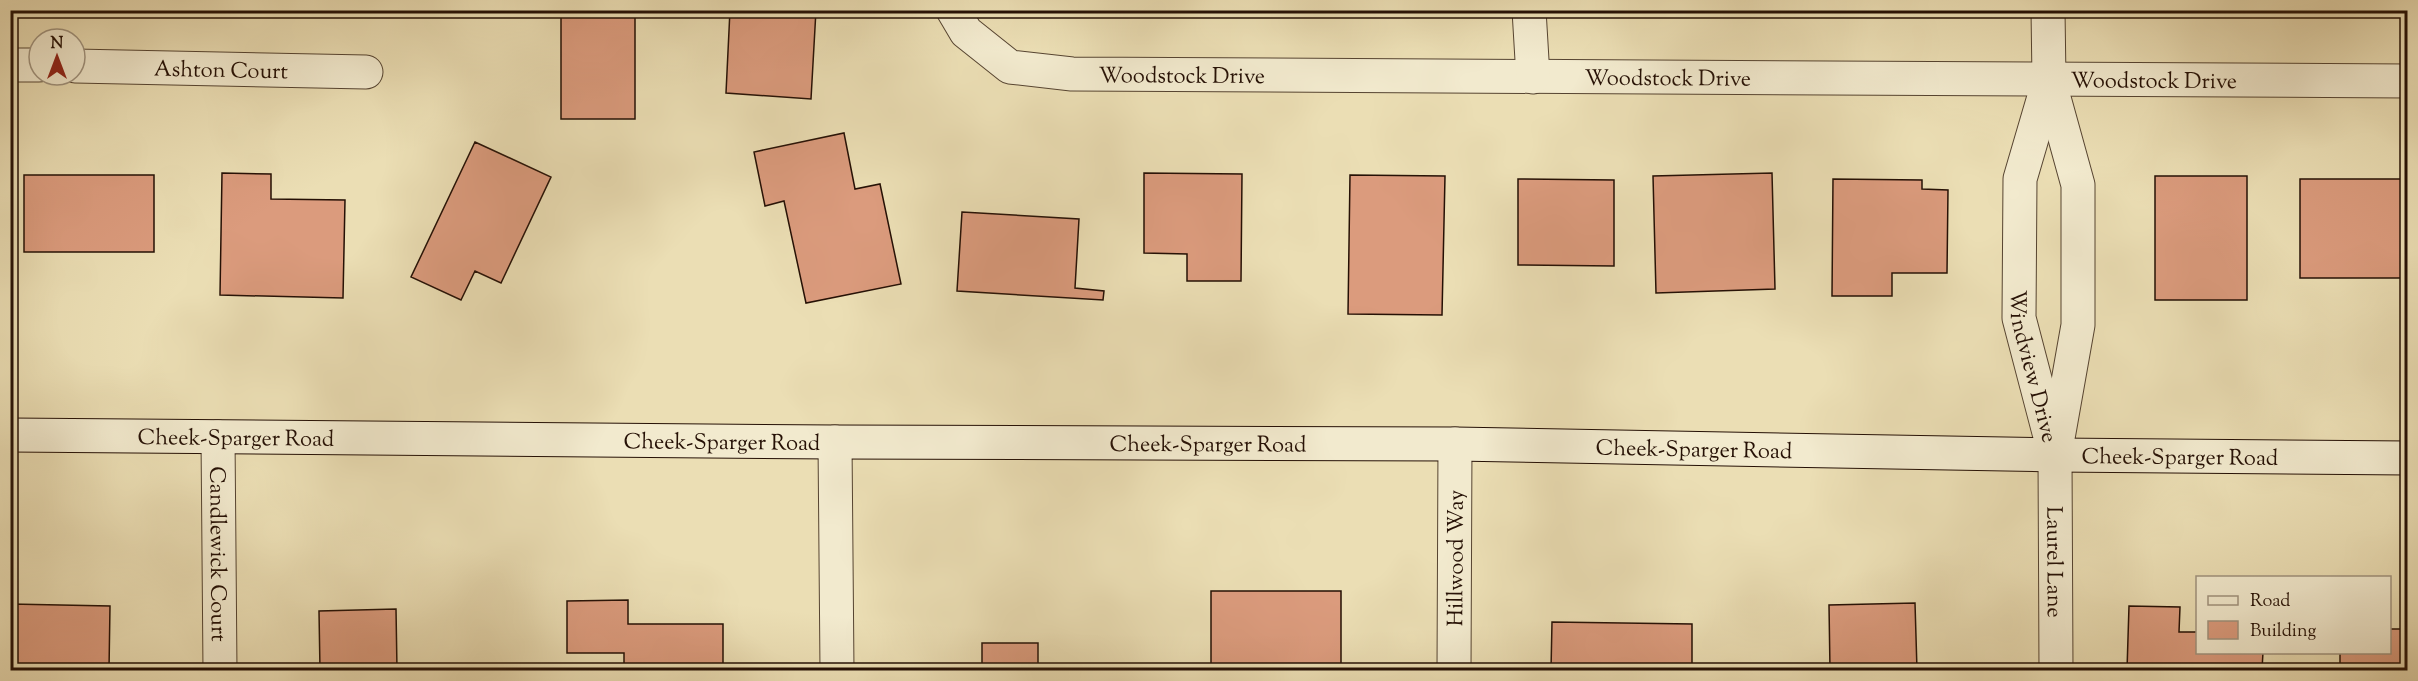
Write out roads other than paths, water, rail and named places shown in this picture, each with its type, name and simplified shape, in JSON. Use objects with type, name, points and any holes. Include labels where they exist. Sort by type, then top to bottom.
[{"type":"street","name":"Woodstock Drive","points":[[953,10],[966,32],[1011,67],[1062,73],[2408,81]]},
{"type":"street","points":[[1529,10],[1533,77]]},
{"type":"street","name":"Windview Drive","points":[[2048,10],[2049,80],[2078,185],[2078,325],[2055,455]]},
{"type":"street","points":[[10,65],[27,65]]},
{"type":"street","name":"Ashton Court","points":[[87,66],[366,72]]},
{"type":"street","name":"Windview Drive","points":[[2049,80],[2020,179],[2019,318],[2055,455]]},
{"type":"street","name":"Cheek-Sparger Road","points":[[10,435],[835,442],[1455,444],[2055,455],[2408,458]]},
{"type":"street","name":"Candlewick Court","points":[[218,437],[220,670]]},
{"type":"street","points":[[835,442],[837,670]]},
{"type":"street","name":"Hillwood Way","points":[[1455,444],[1455,670]]},
{"type":"street","name":"Laurel Lane","points":[[2055,455],[2056,670]]}]
